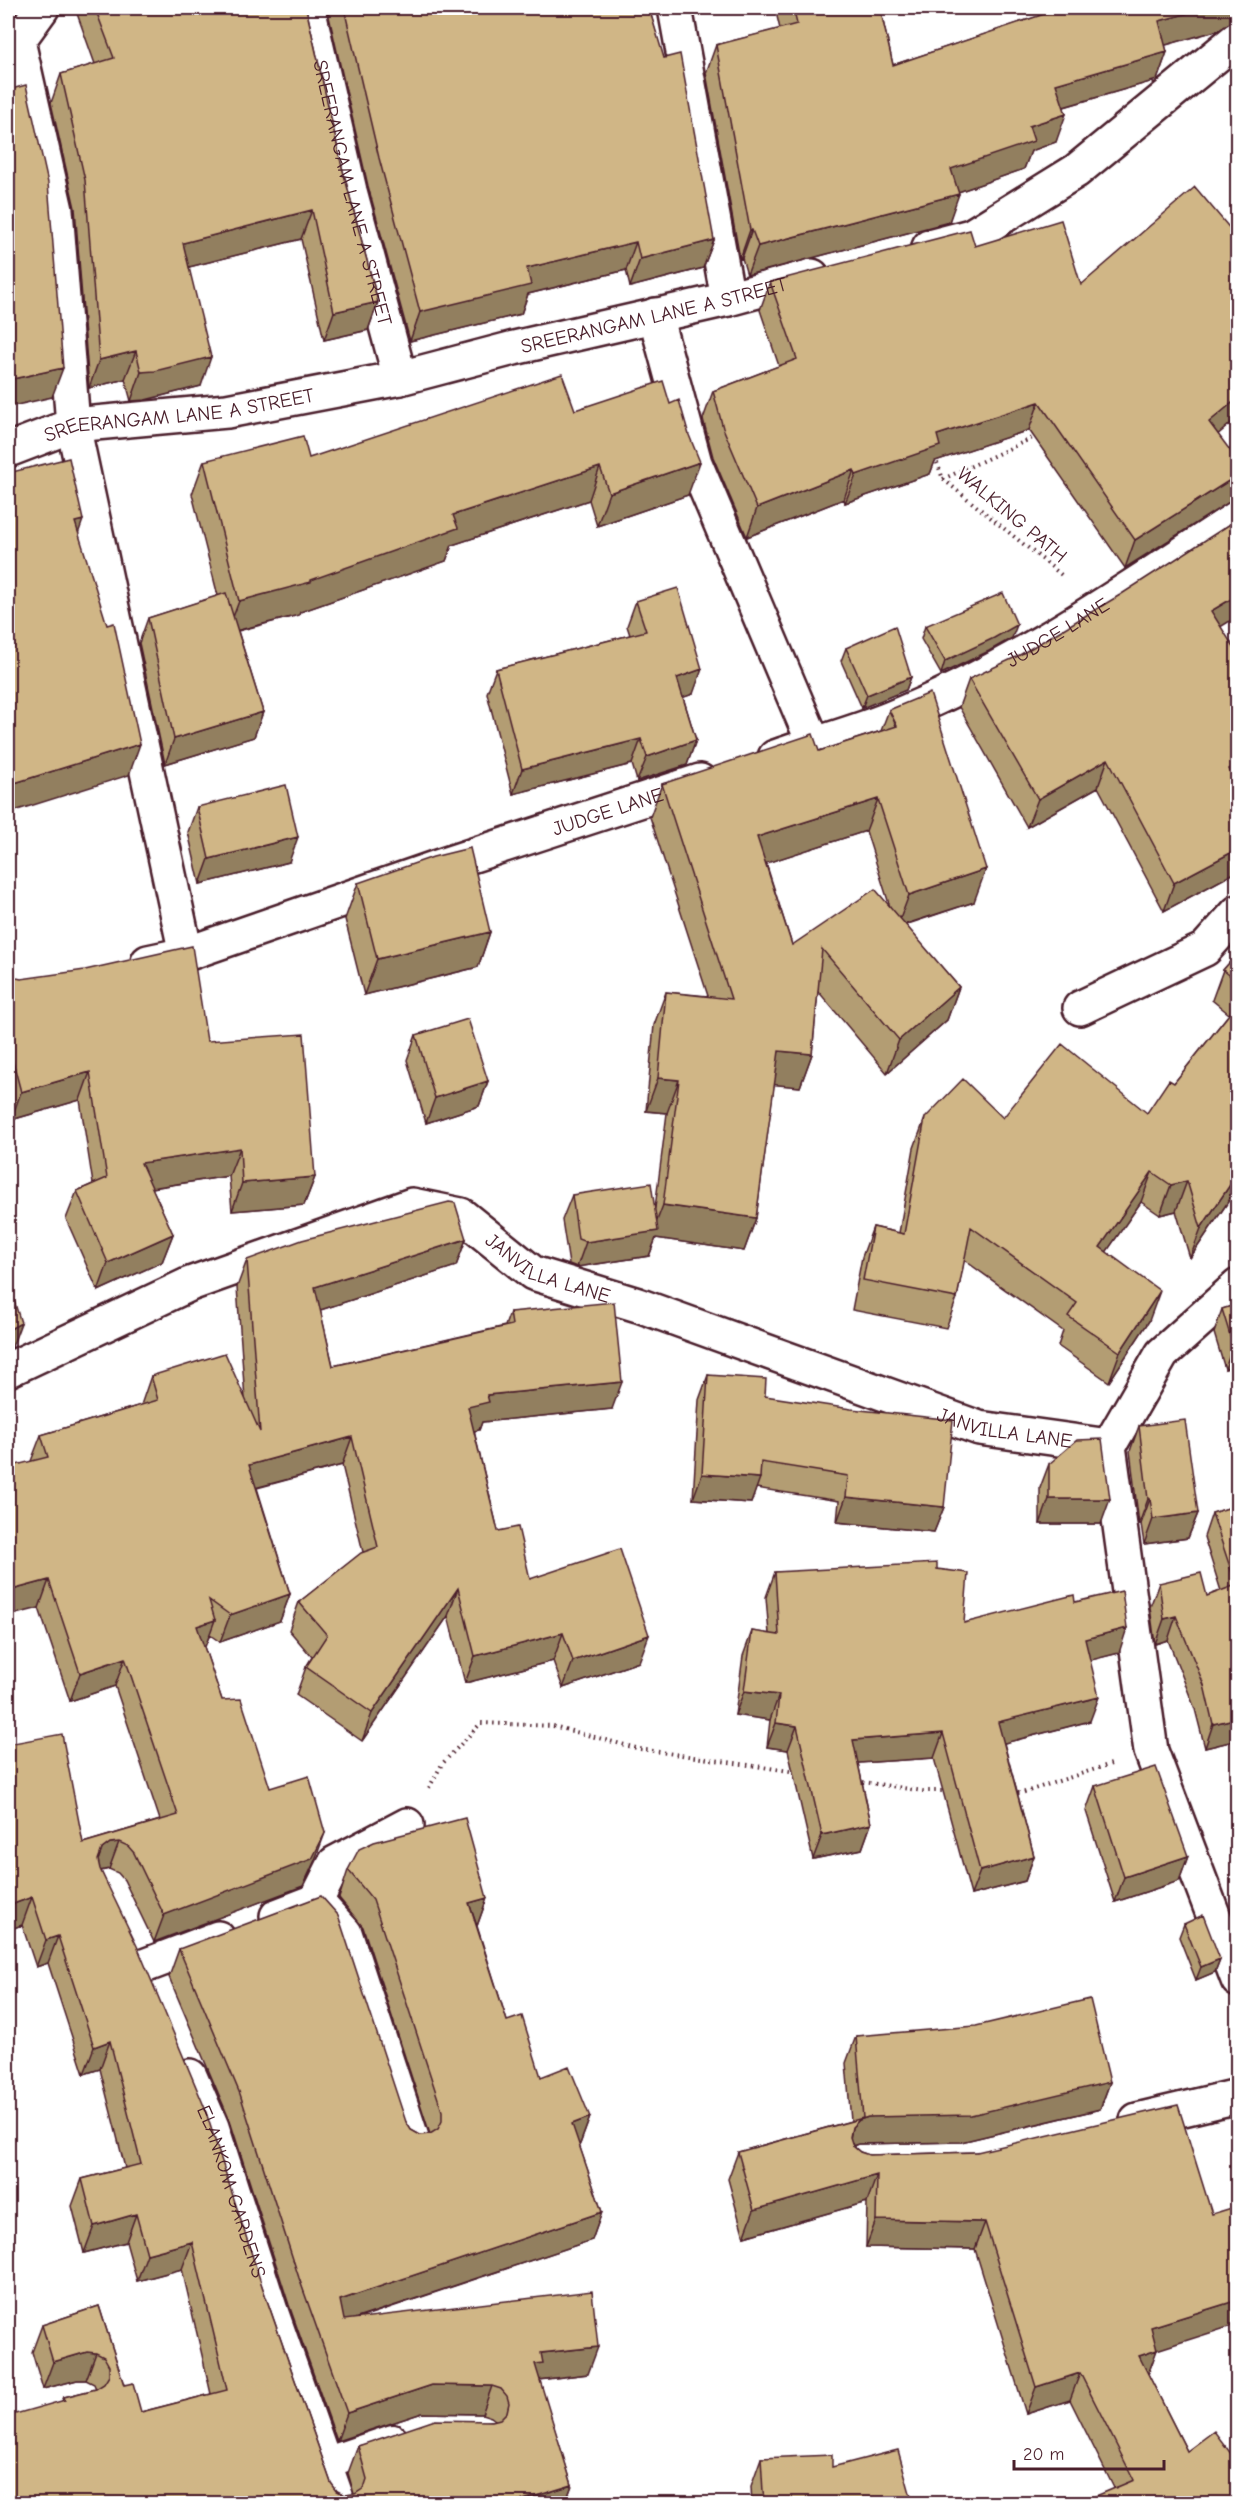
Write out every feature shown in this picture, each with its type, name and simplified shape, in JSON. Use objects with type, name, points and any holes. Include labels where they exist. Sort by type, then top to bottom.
[{"type":"street","points":[[42,8],[18,41],[56,210],[73,425],[186,954]]},
{"type":"street","name":"SREERANGAM LANE A STREET","points":[[308,8],[350,191],[400,378]]},
{"type":"street","points":[[675,8],[728,299]]},
{"type":"street","points":[[903,254],[971,236],[1076,171],[1238,38]]},
{"type":"street","name":"SREERANGAM LANE A STREET","points":[[8,450],[73,425],[227,411],[400,378],[514,348],[728,299],[839,269]]},
{"type":"street","points":[[655,315],[695,463],[813,744]]},
{"type":"street","name":"JUDGE LANE","points":[[117,969],[186,954],[446,864],[891,718],[998,668],[1100,607],[1238,517]]},
{"type":"street","points":[[1080,1008],[1205,949],[1238,912]]},
{"type":"street","name":"JANVILLA LANE","points":[[8,1370],[190,1284],[412,1205],[461,1215],[533,1273],[638,1305],[979,1428],[1109,1446]]},
{"type":"street","points":[[1238,1286],[1162,1354],[1109,1446],[1150,1751],[1238,1980]]},
{"type":"street","points":[[130,1937],[149,1979],[316,1901],[335,1863],[407,1825]]},
{"type":"street","points":[[316,1901],[345,1933],[414,2144]]},
{"type":"street","name":"ELANKOM GARDENS","points":[[177,2044],[212,2127],[271,2311],[339,2504]]},
{"type":"street","points":[[1112,2126],[1238,2096]]},
{"type":"lane","points":[[325,2463],[422,2430]]},
{"type":"path","points":[[943,479],[1048,431]]},
{"type":"path","name":"WALKING PATH","points":[[931,446],[943,479],[1100,607]]},
{"type":"path","points":[[407,1825],[442,1764],[481,1723],[553,1726],[640,1749],[808,1774]]},
{"type":"path","points":[[1011,1793],[1022,1793],[1150,1751]]},
{"type":"path","points":[[854,1780],[923,1791],[956,1791]]},
{"type":"building","points":[[95,8],[306,8],[342,167],[378,302],[334,312],[312,210],[183,243],[211,357],[155,371],[141,372],[136,351],[99,360],[85,180],[61,74],[114,58]]},
{"type":"building","points":[[344,8],[649,8],[664,58],[680,54],[714,240],[640,259],[636,242],[527,268],[531,285],[420,312],[379,158]]},
{"type":"building","points":[[793,8],[880,8],[893,65],[1056,10],[1055,8],[1207,8],[1159,21],[1167,52],[1056,84],[1066,114],[1029,126],[1034,141],[951,169],[959,194],[758,246],[750,230],[716,45],[797,24]]},
{"type":"building","points":[[26,85],[48,183],[63,368],[8,380],[8,90]]},
{"type":"building","points":[[1195,187],[1238,238],[1238,398],[1209,422],[1238,461],[1238,475],[1135,540],[1039,402],[937,435],[940,446],[856,475],[854,470],[757,508],[723,428],[713,391],[797,359],[770,282],[970,230],[975,246],[1061,220],[1081,285]]},
{"type":"building","points":[[562,374],[575,410],[663,381],[670,404],[679,400],[700,462],[609,493],[600,467],[453,515],[458,528],[311,580],[311,582],[239,601],[204,461],[303,436],[309,458]]},
{"type":"building","points":[[69,458],[83,520],[75,522],[107,625],[114,623],[140,744],[8,785],[8,473]]},
{"type":"building","points":[[1238,519],[1238,595],[1211,611],[1238,654],[1238,764],[1229,769],[1238,786],[1238,849],[1174,883],[1108,759],[1038,799],[969,679],[1018,656],[1120,595]]},
{"type":"building","points":[[678,588],[702,669],[677,678],[696,740],[647,757],[641,739],[522,769],[496,669],[646,631],[636,601]]},
{"type":"building","points":[[226,593],[263,712],[174,739],[148,618]]},
{"type":"building","points":[[1003,593],[1017,625],[945,661],[925,626]]},
{"type":"building","points":[[895,626],[911,677],[867,695],[846,648]]},
{"type":"building","points":[[930,693],[986,869],[909,895],[878,799],[757,837],[792,945],[875,889],[959,987],[899,1040],[822,949],[812,1054],[779,1051],[756,1218],[663,1205],[679,1080],[658,1078],[666,992],[731,999],[662,784],[813,734],[819,751],[897,726],[889,710]]},
{"type":"building","points":[[286,785],[298,837],[209,859],[197,807]]},
{"type":"building","points":[[470,848],[490,932],[377,959],[358,883],[433,857]]},
{"type":"building","points":[[192,946],[207,1041],[304,1034],[315,1177],[242,1183],[240,1148],[141,1163],[173,1234],[108,1263],[77,1191],[107,1178],[90,1072],[21,1092],[8,1043],[8,976],[21,979],[85,970]]},
{"type":"building","points":[[1238,953],[1238,982],[1223,970]]},
{"type":"building","points":[[1238,1003],[1238,1173],[1201,1228],[1187,1181],[1171,1185],[1152,1172],[1100,1247],[1160,1291],[1120,1352],[1068,1316],[1077,1303],[971,1227],[957,1298],[863,1280],[873,1227],[904,1234],[925,1118],[963,1079],[1003,1118],[1062,1044],[1147,1113],[1169,1080],[1174,1083]]},
{"type":"building","points":[[468,1019],[488,1081],[435,1098],[416,1035]]},
{"type":"building","points":[[651,1183],[658,1231],[586,1242],[578,1239],[572,1195]]},
{"type":"building","points":[[449,1202],[455,1203],[466,1239],[315,1287],[333,1366],[512,1325],[510,1312],[614,1302],[622,1382],[487,1395],[489,1402],[468,1407],[498,1531],[518,1527],[530,1579],[620,1549],[649,1635],[573,1661],[563,1633],[475,1656],[458,1588],[372,1713],[306,1667],[327,1635],[299,1602],[361,1553],[378,1547],[352,1437],[249,1465],[290,1594],[230,1615],[209,1600],[215,1620],[197,1626],[222,1700],[241,1699],[270,1788],[309,1776],[325,1833],[312,1859],[164,1915],[134,1853],[128,1846],[119,1842],[110,1843],[102,1849],[98,1860],[204,2106],[263,2289],[331,2483],[337,2491],[345,2495],[355,2494],[364,2488],[367,2479],[358,2446],[435,2420],[492,2421],[500,2419],[507,2412],[509,2403],[507,2396],[501,2389],[492,2386],[432,2385],[347,2413],[299,2278],[240,2094],[179,1949],[321,1896],[338,1915],[406,2122],[411,2130],[420,2135],[430,2134],[438,2129],[442,2121],[442,2111],[373,1900],[348,1870],[359,1849],[374,1842],[465,1818],[487,1898],[469,1903],[507,2021],[522,2016],[541,2077],[569,2066],[590,2117],[572,2124],[602,2212],[340,2300],[344,2320],[592,2291],[598,2347],[541,2353],[543,2363],[535,2364],[572,2485],[510,2504],[8,2504],[8,2416],[96,2389],[104,2384],[109,2376],[109,2366],[104,2357],[96,2353],[87,2352],[53,2362],[42,2325],[99,2306],[124,2385],[133,2383],[141,2412],[227,2390],[192,2242],[147,2254],[136,2214],[94,2226],[82,2179],[141,2164],[110,2041],[94,2047],[58,1936],[46,1940],[32,1897],[8,1906],[8,1744],[62,1734],[83,1843],[178,1815],[125,1658],[80,1673],[49,1580],[8,1591],[8,1467],[48,1457],[41,1435],[158,1400],[151,1376],[225,1353],[260,1432],[247,1260],[302,1240]]},
{"type":"building","points":[[8,1281],[21,1323],[8,1330]]},
{"type":"building","points":[[1238,1304],[1238,1343],[1233,1345],[1222,1309]]},
{"type":"building","points":[[708,1375],[766,1379],[765,1396],[851,1409],[953,1420],[944,1507],[846,1497],[848,1476],[761,1462],[760,1478],[702,1474]]},
{"type":"building","points":[[1185,1420],[1198,1513],[1153,1519],[1150,1499],[1148,1499],[1139,1426]]},
{"type":"building","points":[[1102,1439],[1110,1499],[1049,1499],[1049,1464],[1077,1440]]},
{"type":"building","points":[[1238,1505],[1238,1718],[1213,1724],[1204,1685],[1176,1616],[1164,1619],[1159,1583],[1201,1573],[1207,1596],[1236,1585],[1212,1513]]},
{"type":"building","points":[[937,1563],[937,1569],[968,1573],[964,1623],[1074,1595],[1075,1602],[1122,1591],[1127,1628],[1085,1639],[1099,1697],[998,1722],[1034,1856],[980,1871],[943,1733],[853,1740],[871,1824],[822,1835],[797,1726],[776,1723],[779,1695],[744,1691],[752,1631],[779,1635],[775,1572]]},
{"type":"building","points":[[1156,1767],[1188,1856],[1124,1877],[1095,1786]]},
{"type":"building","points":[[1203,1915],[1220,1959],[1201,1967],[1184,1924]]},
{"type":"building","points":[[1090,1999],[1110,2082],[971,2115],[868,2117],[859,2120],[852,2127],[850,2137],[853,2146],[869,2155],[977,2152],[1178,2105],[1212,2214],[1238,2206],[1238,2300],[1151,2327],[1157,2350],[1139,2356],[1187,2451],[1214,2431],[1238,2463],[1238,2473],[1235,2475],[1238,2478],[1238,2504],[1077,2504],[1134,2480],[1080,2373],[1036,2387],[985,2222],[876,2220],[877,2175],[754,2210],[738,2152],[863,2118],[856,2036],[976,2026]]},
{"type":"building","points":[[898,2450],[913,2504],[765,2504],[761,2458],[832,2455],[832,2467]]}]
